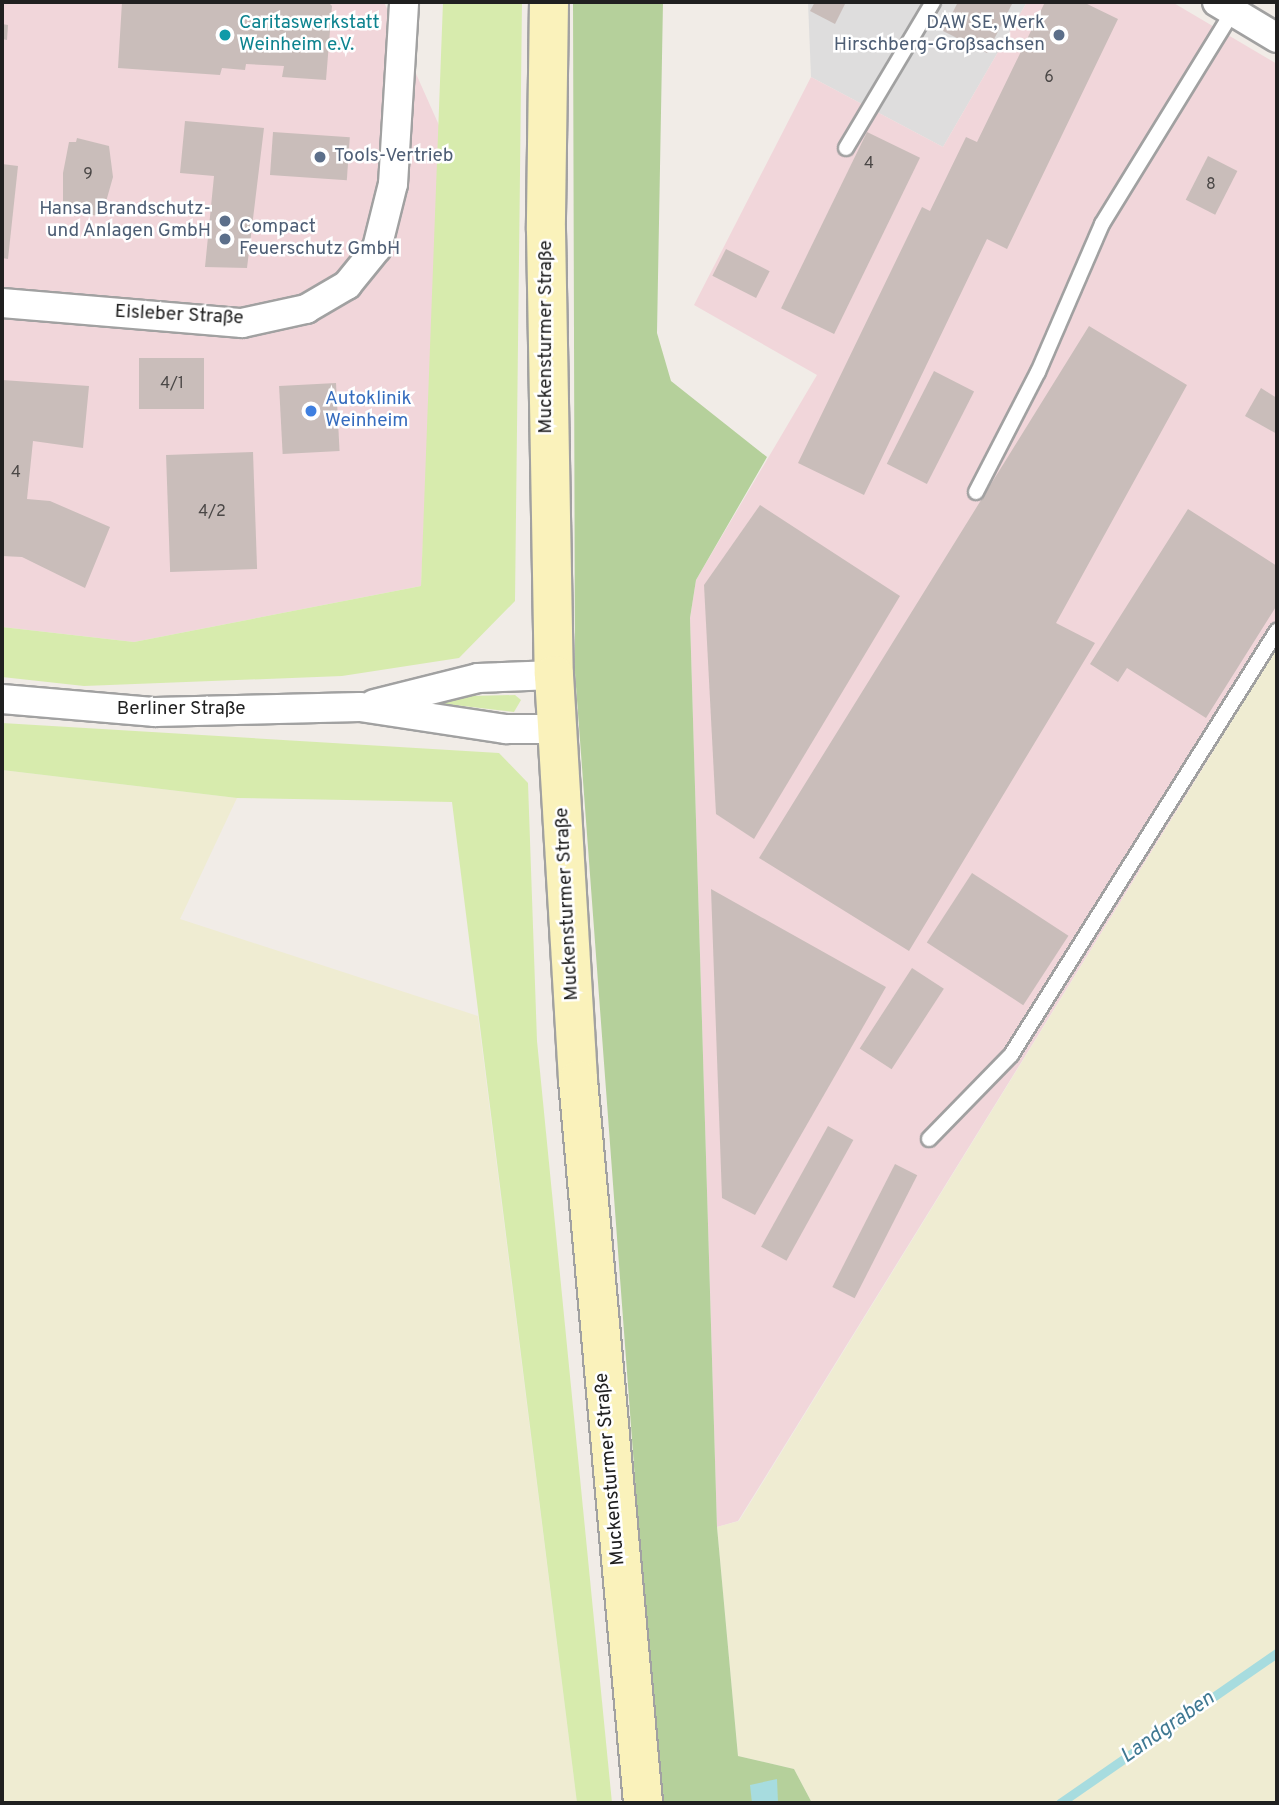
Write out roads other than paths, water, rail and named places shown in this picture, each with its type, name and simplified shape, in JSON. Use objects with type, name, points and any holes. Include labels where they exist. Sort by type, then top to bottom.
[{"type":"main road","name":"Muckensturmer Straße","points":[[549,2],[546,230],[554,675],[578,1080],[643,1803]]},
{"type":"street","name":"Eisleber Straße","points":[[2,303],[242,323],[306,309],[347,285],[377,248],[393,184],[404,2]]},
{"type":"street","points":[[1225,6],[1277,38]]},
{"type":"street","name":"Berliner Straße","points":[[360,707],[478,678],[554,675]]},
{"type":"street","name":"Berliner Straße","points":[[2,699],[155,712],[360,707],[506,729],[557,729]]},
{"type":"lane","points":[[846,148],[933,2]]},
{"type":"lane","points":[[976,492],[1038,372],[1102,224],[1225,6]]},
{"type":"lane","points":[[929,1139],[1011,1055],[1277,631]]},
{"type":"water","points":[[777,1779],[778,1803],[752,1803],[750,1785]]},
{"type":"waterway","name":"Landgraben","points":[[1060,1803],[1277,1653]]},
{"type":"place","name":"Caritaswerkstatt Weinheim e.V.","points":[[225,35]]},
{"type":"place","name":"DAW SE, Werk Hirschberg-Großsachsen","points":[[1059,35]]},
{"type":"place","name":"Tools-Vertrieb","points":[[320,157]]},
{"type":"place","name":"Hansa Brandschutz- und Anlagen GmbH","points":[[225,221]]},
{"type":"place","name":"Compact Feuerschutz GmbH","points":[[225,239]]},
{"type":"place","name":"Autoklinik Weinheim","points":[[311,411]]}]
